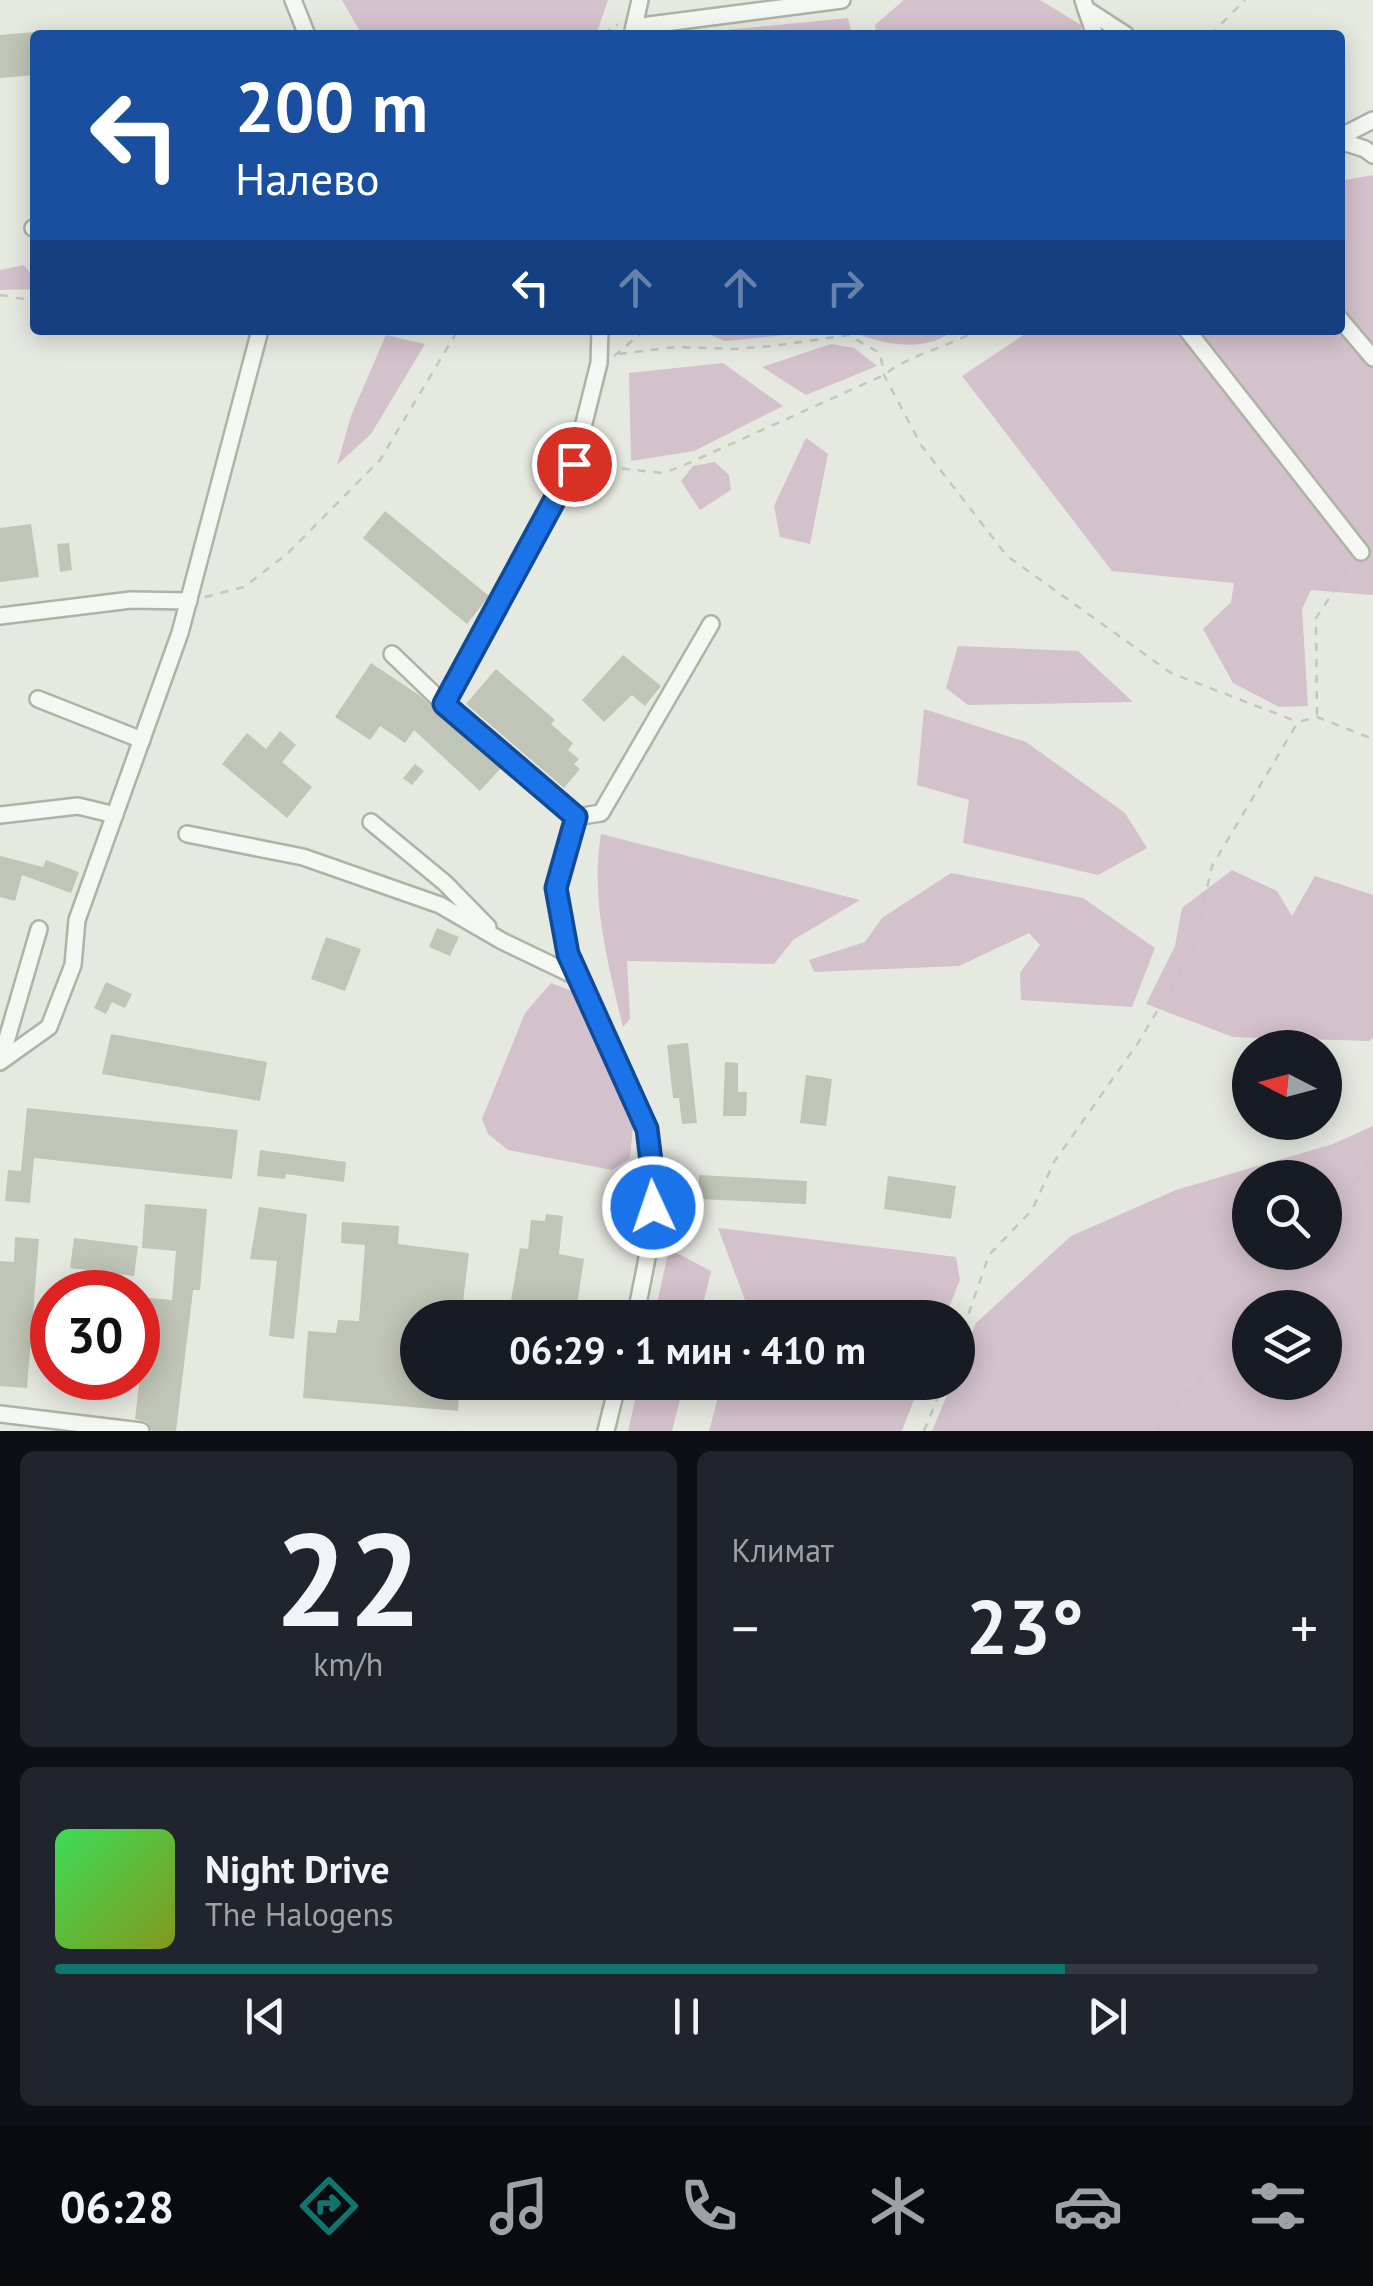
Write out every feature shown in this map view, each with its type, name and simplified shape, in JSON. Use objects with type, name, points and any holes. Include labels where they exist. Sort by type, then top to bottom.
[{"type":"street","points":[[293,0],[304,30]]},
{"type":"street","points":[[633,30],[640,0]]},
{"type":"street","points":[[640,30],[842,0]]},
{"type":"street","points":[[1085,4],[1094,30]]},
{"type":"street","points":[[1085,4],[1119,30]]},
{"type":"street","points":[[1345,136],[1373,120]]},
{"type":"street","points":[[1345,141],[1373,155]]},
{"type":"street","points":[[1345,325],[1373,358]]},
{"type":"street","points":[[0,1060],[49,1027],[73,964],[77,920],[189,601],[259,335]]},
{"type":"street","points":[[444,704],[574,464],[599,364],[600,335]]},
{"type":"street","points":[[1191,335],[1361,552]]},
{"type":"street","points":[[0,616],[132,600],[189,601]]},
{"type":"street","points":[[392,654],[576,817],[601,813],[711,624]]},
{"type":"street","points":[[38,699],[142,740]]},
{"type":"street","points":[[0,816],[78,806],[115,815]]},
{"type":"street","points":[[576,817],[556,888],[568,954],[647,1129],[653,1214],[638,1300]]},
{"type":"street","points":[[371,822],[446,883],[502,941]]},
{"type":"street","points":[[187,834],[302,856],[440,905],[578,978]]},
{"type":"street","points":[[0,1060],[40,929]]},
{"type":"street","points":[[0,1041],[0,1060]]},
{"type":"street","points":[[606,1431],[614,1400]]},
{"type":"street","points":[[0,1414],[142,1431]]},
{"type":"path","points":[[1215,30],[1244,0]]},
{"type":"path","points":[[0,295],[30,300]]},
{"type":"path","points":[[189,601],[244,588],[300,541],[380,460],[455,335]]},
{"type":"path","points":[[599,364],[619,354],[640,335]]},
{"type":"path","points":[[619,354],[674,347],[734,349],[848,335],[880,353],[884,376],[921,445],[1006,556],[1172,673],[1298,722],[1317,717],[1373,739]]},
{"type":"path","points":[[574,464],[662,473],[884,376],[899,363],[950,346],[969,335]]},
{"type":"path","points":[[1317,717],[1316,618],[1361,552]]},
{"type":"path","points":[[973,1300],[989,1255],[1032,1210],[1054,1162],[1138,1043],[1192,953],[1212,866],[1298,722]]},
{"type":"path","points":[[1342,1198],[1373,1156]]},
{"type":"path","points":[[1155,1431],[1178,1401],[1232,1347]]},
{"type":"path","points":[[924,1431],[937,1400]]},
{"type":"shaded area","points":[[342,0],[608,0],[598,30],[359,30]]},
{"type":"shaded area","points":[[904,0],[1040,0],[1081,25],[1082,30],[876,30],[875,25]]},
{"type":"shaded area","points":[[848,18],[851,30],[725,30]]},
{"type":"shaded area","points":[[1373,175],[1373,595],[1311,590],[1302,609],[1308,706],[1279,707],[1233,683],[1203,629],[1231,602],[1234,583],[1112,571],[962,376],[1024,335],[1345,335],[1345,180]]},
{"type":"shaded area","points":[[24,265],[30,273],[30,289],[0,290],[0,270]]},
{"type":"shaded area","points":[[386,335],[425,344],[371,434],[337,465],[351,416]]},
{"type":"shaded area","points":[[711,335],[786,335],[725,341]]},
{"type":"shaded area","points":[[861,335],[946,335],[914,345]]},
{"type":"shaded area","points":[[831,344],[854,348],[877,366],[806,395],[762,367]]},
{"type":"shaded area","points":[[723,363],[783,406],[694,451],[631,461],[629,373]]},
{"type":"shaded area","points":[[806,438],[828,454],[810,544],[780,537],[774,506]]},
{"type":"shaded area","points":[[715,462],[729,475],[731,490],[700,510],[681,481],[693,466]]},
{"type":"shaded area","points":[[958,646],[1078,651],[1133,702],[968,705],[946,688]]},
{"type":"shaded area","points":[[924,709],[1026,742],[1125,813],[1147,848],[1098,875],[963,843],[969,800],[917,785]]},
{"type":"shaded area","points":[[601,834],[860,900],[793,940],[774,964],[627,961],[630,1019],[623,1027],[599,907]]},
{"type":"shaded area","points":[[1232,870],[1277,891],[1292,916],[1315,876],[1373,895],[1373,1038],[1342,1040],[1342,1030],[1232,1030],[1232,1037],[1146,1004],[1175,946],[1182,908]]},
{"type":"shaded area","points":[[951,873],[1083,898],[1155,948],[1132,1007],[1021,1000],[1020,973],[1040,945],[1029,933],[959,966],[814,972],[809,960],[865,942],[882,918]]},
{"type":"shaded area","points":[[551,983],[582,995],[635,1106],[630,1158],[612,1170],[508,1150],[488,1134],[482,1119],[525,1013]]},
{"type":"shaded area","points":[[1373,1126],[1373,1431],[932,1431],[945,1400],[975,1400],[976,1323],[1071,1236],[1176,1190],[1232,1174],[1232,1270],[1342,1270],[1342,1160],[1278,1160],[1333,1144]]},
{"type":"shaded area","points":[[718,1228],[956,1257],[960,1280],[952,1300],[745,1300]]},
{"type":"shaded area","points":[[669,1249],[711,1271],[704,1300],[658,1300]]},
{"type":"shaded area","points":[[635,1400],[680,1400],[672,1431],[628,1431]]},
{"type":"shaded area","points":[[717,1400],[914,1400],[902,1431],[709,1431]]},
{"type":"building","points":[[30,32],[30,75],[0,78],[0,35]]},
{"type":"building","points":[[385,511],[489,596],[467,624],[363,538]]},
{"type":"building","points":[[31,524],[39,577],[0,582],[0,528]]},
{"type":"building","points":[[69,543],[72,570],[60,572],[57,544]]},
{"type":"building","points":[[623,655],[661,686],[645,706],[632,695],[604,722],[582,700]]},
{"type":"building","points":[[371,663],[419,695],[501,768],[480,791],[414,730],[405,743],[380,726],[370,740],[335,717]]},
{"type":"building","points":[[496,669],[555,720],[551,724],[573,743],[568,750],[579,759],[574,764],[580,769],[564,788],[466,704]]},
{"type":"building","points":[[280,731],[296,745],[282,762],[312,787],[287,818],[222,764],[247,733],[266,749]]},
{"type":"building","points":[[415,764],[424,771],[412,785],[403,778]]},
{"type":"building","points":[[0,856],[43,867],[46,860],[79,872],[71,893],[22,875],[15,901],[0,897]]},
{"type":"building","points":[[437,928],[459,937],[450,956],[429,947]]},
{"type":"building","points":[[326,937],[361,949],[345,991],[311,979]]},
{"type":"building","points":[[106,982],[132,994],[125,1008],[112,1002],[106,1014],[94,1008]]},
{"type":"building","points":[[111,1034],[267,1062],[260,1101],[102,1074]]},
{"type":"building","points":[[688,1043],[697,1123],[682,1124],[679,1098],[673,1098],[667,1045]]},
{"type":"building","points":[[725,1062],[738,1063],[738,1092],[747,1092],[746,1116],[723,1116]]},
{"type":"building","points":[[806,1075],[832,1079],[826,1126],[800,1123]]},
{"type":"building","points":[[27,1108],[238,1130],[232,1179],[34,1158],[30,1203],[5,1201],[8,1170],[21,1171]]},
{"type":"building","points":[[260,1150],[346,1162],[344,1182],[286,1174],[285,1179],[257,1176]]},
{"type":"building","points":[[699,1175],[807,1181],[806,1204],[698,1199]]},
{"type":"building","points":[[888,1176],[956,1186],[951,1219],[884,1209]]},
{"type":"building","points":[[145,1204],[207,1209],[200,1290],[193,1290],[176,1431],[152,1431],[147,1422],[135,1419],[137,1400],[160,1400],[160,1299],[172,1300],[176,1251],[142,1248]]},
{"type":"building","points":[[259,1207],[307,1214],[294,1339],[269,1336],[277,1261],[250,1259]]},
{"type":"building","points":[[546,1214],[563,1216],[559,1254],[584,1259],[578,1300],[511,1300],[520,1248],[528,1249],[531,1220],[545,1221]]},
{"type":"building","points":[[342,1222],[399,1226],[398,1244],[469,1253],[463,1300],[400,1300],[400,1400],[459,1400],[458,1411],[303,1398],[308,1331],[336,1333],[338,1320],[359,1321],[365,1245],[341,1243]]},
{"type":"building","points":[[15,1237],[39,1239],[37,1270],[30,1270],[27,1388],[0,1386],[0,1261],[14,1262]]},
{"type":"building","points":[[74,1238],[138,1246],[135,1270],[70,1268]]},
{"type":"route","points":[[574,464],[444,704],[576,817],[556,888],[568,954],[647,1129],[653,1207]]}]
